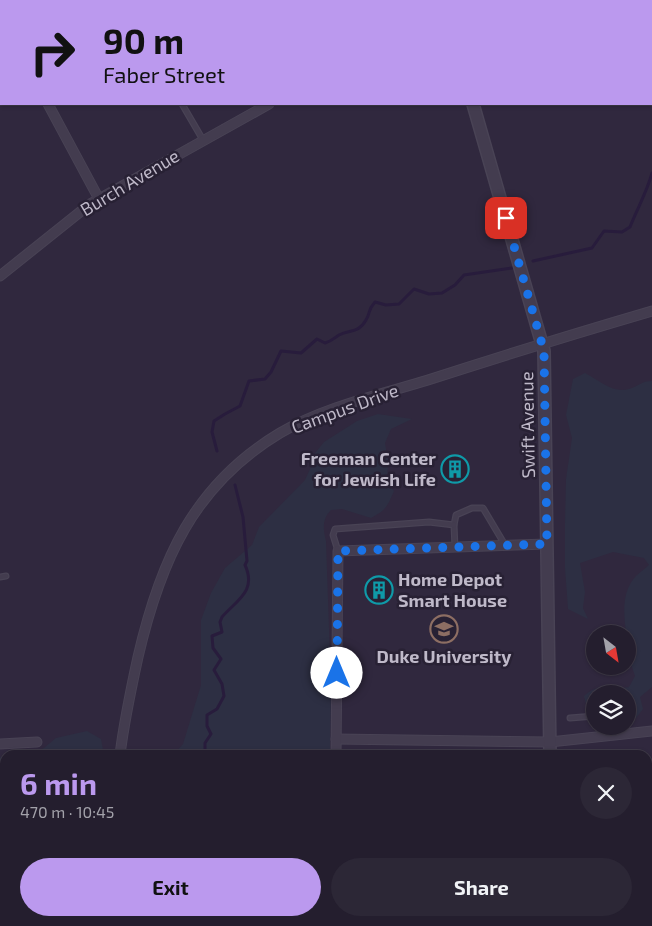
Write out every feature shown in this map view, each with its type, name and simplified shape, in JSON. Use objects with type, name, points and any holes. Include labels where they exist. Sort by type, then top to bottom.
[{"type":"street","points":[[49,105],[99,199]]},
{"type":"street","name":"Burch Avenue","points":[[0,276],[90,204],[267,105]]},
{"type":"street","name":"Swift Avenue","points":[[473,105],[543,344],[550,750]]},
{"type":"street","name":"Campus Drive","points":[[121,750],[129,698],[143,634],[157,588],[181,533],[196,510],[229,472],[266,442],[315,417],[360,401],[652,311]]},
{"type":"street","points":[[336,750],[338,551],[547,544]]},
{"type":"street","points":[[636,731],[652,731]]},
{"type":"street","points":[[336,738],[550,742],[589,735]]},
{"type":"street","points":[[0,744],[37,742]]},
{"type":"lane","points":[[183,105],[203,140]]},
{"type":"lane","points":[[455,548],[454,525],[456,515],[472,508],[483,508],[506,546]]},
{"type":"lane","points":[[338,551],[333,535],[335,529],[429,522],[454,525]]},
{"type":"lane","points":[[0,577],[6,576]]},
{"type":"lane","points":[[570,718],[586,717]]},
{"type":"shaded area","points":[[585,373],[606,386],[617,390],[629,389],[652,381],[652,687],[640,697],[643,709],[636,718],[636,685],[630,685],[636,675],[636,625],[625,625],[625,603],[631,582],[649,565],[644,558],[613,552],[580,563],[585,592],[583,608],[588,619],[568,609],[565,568],[566,479],[572,438],[566,415],[573,379]]},
{"type":"shaded area","points":[[378,414],[412,419],[391,429],[385,443],[388,461],[387,482],[394,491],[386,508],[371,518],[342,509],[331,510],[324,524],[331,687],[330,750],[178,750],[183,744],[201,685],[201,620],[211,593],[225,568],[252,545],[259,527],[305,480],[310,469],[312,457],[324,442],[357,421]]},
{"type":"shaded area","points":[[87,731],[101,739],[103,750],[40,750],[56,738]]},
{"type":"waterway","points":[[533,261],[592,248],[604,231],[622,232],[630,227],[652,173]]},
{"type":"waterway","points":[[217,451],[212,432],[214,421],[240,406],[249,381],[265,379],[271,372],[281,351],[301,353],[317,339],[325,343],[343,333],[357,329],[366,320],[375,302],[386,305],[399,304],[414,289],[429,294],[442,293],[455,285],[464,275],[512,268]]},
{"type":"waterway","points":[[205,750],[205,743],[211,734],[207,726],[207,715],[217,709],[224,696],[222,684],[214,670],[221,659],[213,648],[212,636],[222,632],[220,622],[222,617],[244,594],[249,582],[245,565],[247,561],[243,517],[235,485]]},
{"type":"place","name":"Freeman Center for Jewish Life","points":[[455,469]]},
{"type":"place","name":"Home Depot Smart House","points":[[379,590]]},
{"type":"place","name":"Duke University","points":[[444,629]]},
{"type":"route","points":[[337,673],[338,551],[350,549],[470,548],[547,544],[544,351],[506,218]]}]
